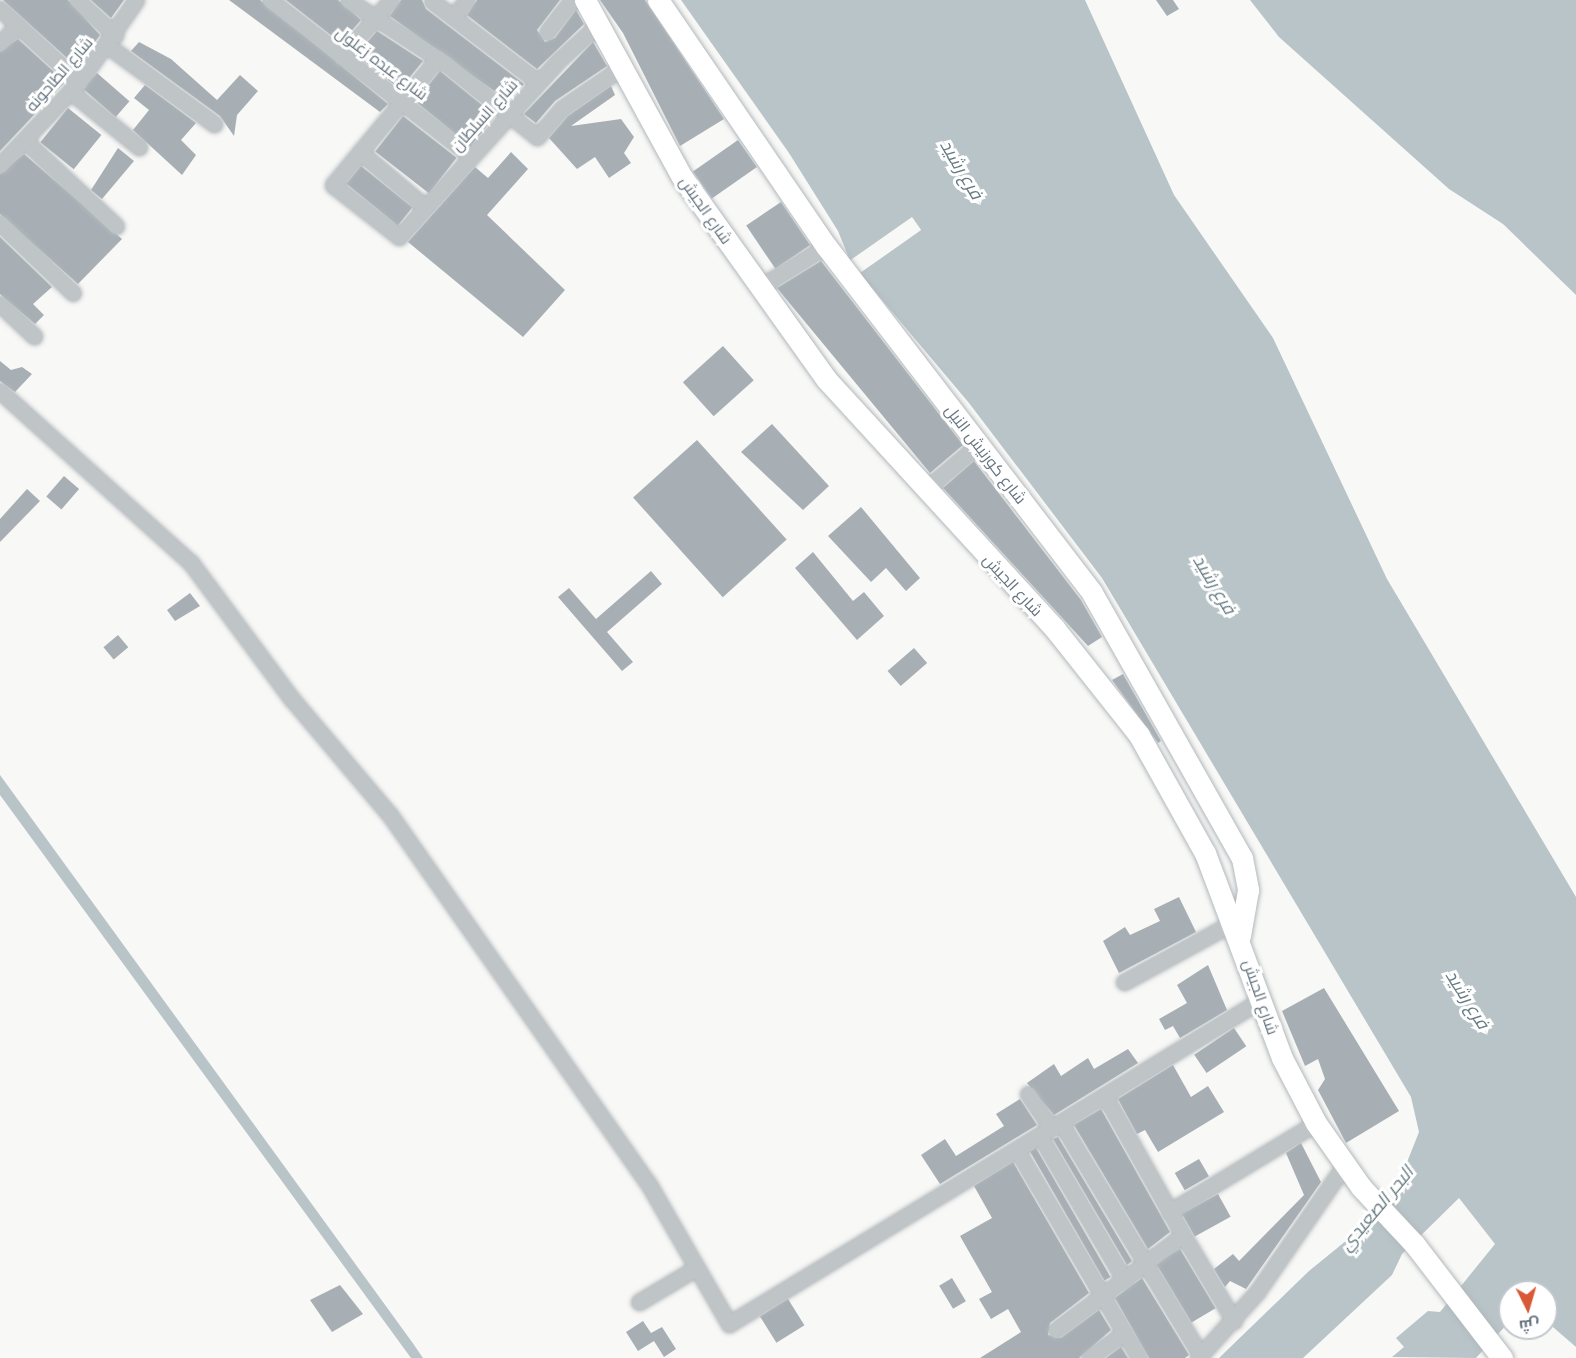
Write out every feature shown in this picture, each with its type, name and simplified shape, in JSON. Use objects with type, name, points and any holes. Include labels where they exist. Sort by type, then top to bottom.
[{"type":"main road","name":"شارع الجيش","points":[[585,0],[601,22],[668,156],[841,398],[1055,629],[1126,717],[1185,813],[1237,929],[1261,1000],[1316,1124],[1344,1166],[1378,1208],[1415,1245],[1501,1357]]},
{"type":"main road","name":"شارع كورنيش النيل","points":[[658,0],[826,246],[1092,593],[1235,843],[1248,890],[1237,929]]},
{"type":"street","points":[[77,0],[112,40],[214,124]]},
{"type":"street","name":"شارع الطاحونه","points":[[0,165],[75,86],[112,40],[136,0]]},
{"type":"street","name":"شارع عبده زغلول","points":[[270,0],[341,57],[403,100],[471,156]]},
{"type":"street","points":[[348,0],[373,20],[438,58],[537,137],[561,109],[622,67]]},
{"type":"street","points":[[341,57],[391,0]]},
{"type":"street","points":[[453,16],[467,0]]},
{"type":"street","points":[[547,32],[572,0]]},
{"type":"street","points":[[432,1],[538,82]]},
{"type":"street","points":[[0,9],[75,86],[139,147]]},
{"type":"street","name":"شارع السلطان","points":[[360,152],[333,184],[399,237],[538,82],[601,22]]},
{"type":"street","points":[[0,43],[18,25]]},
{"type":"street","points":[[425,207],[360,152],[438,58]]},
{"type":"street","points":[[24,140],[117,226]]},
{"type":"street","points":[[0,223],[73,293]]},
{"type":"street","points":[[760,287],[826,246]]},
{"type":"street","points":[[0,304],[34,336]]},
{"type":"street","points":[[0,391],[202,575],[291,698],[390,815],[643,1175],[729,1324],[1261,1000]]},
{"type":"street","points":[[925,490],[979,444]]},
{"type":"street","points":[[1124,982],[1237,929]]},
{"type":"street","points":[[1028,1094],[1145,1265],[1199,1357],[1234,1321],[1344,1166]]},
{"type":"street","points":[[1105,1096],[1169,1212],[1234,1321]]},
{"type":"street","points":[[1169,1212],[1316,1124]]},
{"type":"street","points":[[1051,1129],[1125,1281]]},
{"type":"street","points":[[1017,1150],[1139,1358]]},
{"type":"street","points":[[1056,1330],[1103,1298],[1183,1235]]},
{"type":"street","points":[[639,1302],[696,1268]]},
{"type":"street","points":[[1089,1358],[1124,1333]]},
{"type":"water","name":"فرع رشيد","points":[[681,0],[1085,0],[1174,195],[1273,338],[1387,579],[1576,897],[1576,1347],[1558,1331],[1558,1280],[1498,1280],[1498,1334],[1476,1358],[1392,1357],[1404,1347],[1396,1338],[1428,1311],[1440,1312],[1495,1244],[1459,1198],[1402,1254],[1392,1275],[1303,1358],[1219,1358],[1309,1271],[1390,1205],[1419,1132],[1411,1097],[1102,578],[969,403],[851,263],[838,231],[789,153]]},
{"type":"water","points":[[1250,0],[1576,0],[1576,295],[1503,224],[1449,189],[1279,37]]},
{"type":"water","points":[[0,775],[423,1358],[411,1358],[0,795]]},
{"type":"pier","points":[[912,217],[921,230],[859,274],[850,261]]},
{"type":"building","points":[[3,0],[68,0],[100,35],[77,67]]},
{"type":"building","points":[[91,0],[124,0],[111,18]]},
{"type":"building","points":[[229,0],[260,0],[388,104],[380,112]]},
{"type":"building","points":[[286,0],[338,0],[361,20],[341,43]]},
{"type":"building","points":[[401,0],[422,0],[426,9],[524,84],[508,101],[390,16]]},
{"type":"building","points":[[477,0],[560,0],[537,30],[545,42],[555,38],[576,10],[584,24],[537,69],[467,15]]},
{"type":"building","points":[[600,0],[645,0],[724,119],[680,146],[623,33]]},
{"type":"building","points":[[1156,0],[1173,0],[1179,9],[1167,16]]},
{"type":"building","points":[[377,31],[423,61],[400,89],[356,55]]},
{"type":"building","points":[[18,39],[65,82],[0,151],[0,52]]},
{"type":"building","points":[[139,42],[171,59],[217,100],[240,75],[258,91],[237,115],[234,136],[220,116],[131,51]]},
{"type":"building","points":[[593,42],[607,66],[555,101],[536,123],[524,114]]},
{"type":"building","points":[[440,71],[495,116],[471,146],[415,101]]},
{"type":"building","points":[[97,73],[129,101],[116,117],[83,89]]},
{"type":"building","points":[[145,85],[196,123],[181,140],[196,155],[182,175],[133,130],[149,110],[134,98]]},
{"type":"building","points":[[611,86],[615,95],[571,126],[621,119],[634,137],[624,153],[631,163],[609,178],[595,157],[577,169],[549,138],[568,116]]},
{"type":"building","points":[[68,108],[101,135],[74,169],[40,142]]},
{"type":"building","points":[[403,116],[457,158],[429,193],[375,151]]},
{"type":"building","points":[[738,140],[757,167],[712,199],[693,172]]},
{"type":"building","points":[[118,148],[134,161],[102,199],[91,190]]},
{"type":"building","points":[[511,152],[528,169],[487,215],[565,290],[523,337],[408,242],[475,167],[488,178]]},
{"type":"building","points":[[24,154],[122,239],[78,284],[0,214],[0,174]]},
{"type":"building","points":[[361,166],[412,208],[398,225],[347,184]]},
{"type":"building","points":[[781,202],[810,245],[775,269],[746,225]]},
{"type":"building","points":[[0,237],[52,287],[33,304],[44,315],[35,324],[0,294]]},
{"type":"building","points":[[821,261],[963,445],[930,473],[777,288]]},
{"type":"building","points":[[723,346],[754,380],[714,416],[683,382]]},
{"type":"building","points":[[0,361],[11,370],[22,367],[32,374],[15,392],[0,381]]},
{"type":"building","points":[[772,424],[829,486],[803,510],[741,452]]},
{"type":"building","points":[[697,440],[787,540],[723,597],[633,498]]},
{"type":"building","points":[[974,461],[1081,600],[1102,637],[1088,646],[943,488]]},
{"type":"building","points":[[64,476],[79,489],[61,509],[46,496]]},
{"type":"building","points":[[27,489],[40,501],[0,542],[0,519]]},
{"type":"building","points":[[861,507],[920,578],[906,591],[886,568],[871,582],[828,536]]},
{"type":"building","points":[[813,552],[853,601],[864,592],[884,616],[857,640],[795,568]]},
{"type":"building","points":[[651,571],[662,584],[607,632],[633,662],[622,671],[558,597],[569,588],[596,619]]},
{"type":"building","points":[[190,593],[200,606],[175,621],[167,610]]},
{"type":"building","points":[[118,635],[128,647],[114,659],[103,647]]},
{"type":"building","points":[[914,648],[927,663],[901,686],[888,671]]},
{"type":"building","points":[[1123,674],[1161,741],[1158,743],[1112,680]]},
{"type":"building","points":[[1179,897],[1196,932],[1119,973],[1103,941],[1125,927],[1130,935],[1160,921],[1154,909]]},
{"type":"building","points":[[1208,965],[1227,1010],[1180,1038],[1173,1026],[1165,1030],[1159,1019],[1187,1003],[1177,985]]},
{"type":"building","points":[[1324,988],[1399,1111],[1346,1143],[1318,1090],[1325,1079],[1318,1059],[1305,1066],[1282,1011]]},
{"type":"building","points":[[1234,1028],[1246,1046],[1207,1073],[1194,1055]]},
{"type":"building","points":[[1128,1049],[1138,1063],[1054,1115],[1027,1083],[1054,1064],[1061,1076],[1088,1058],[1094,1069]]},
{"type":"building","points":[[1173,1065],[1191,1097],[1208,1086],[1224,1112],[1158,1152],[1145,1130],[1137,1134],[1118,1099]]},
{"type":"building","points":[[1020,1099],[1037,1125],[940,1184],[921,1155],[945,1139],[956,1156],[1004,1126],[996,1114]]},
{"type":"building","points":[[1101,1109],[1170,1232],[1148,1249],[1074,1125]]},
{"type":"building","points":[[1058,1137],[1132,1261],[1127,1265],[1053,1139]]},
{"type":"building","points":[[1301,1143],[1321,1182],[1246,1289],[1230,1281],[1225,1287],[1214,1269],[1233,1254],[1239,1261],[1304,1195],[1286,1153]]},
{"type":"building","points":[[1036,1148],[1110,1277],[1104,1281],[1030,1152]]},
{"type":"building","points":[[1199,1159],[1209,1176],[1185,1190],[1175,1173]]},
{"type":"building","points":[[1013,1162],[1089,1293],[1050,1323],[1048,1335],[1061,1338],[1099,1310],[1111,1330],[1079,1358],[980,1358],[1021,1332],[1008,1309],[991,1319],[979,1299],[992,1292],[960,1236],[992,1218],[974,1186]]},
{"type":"building","points":[[1218,1194],[1231,1217],[1195,1237],[1182,1214]]},
{"type":"building","points":[[1180,1249],[1216,1308],[1192,1323],[1156,1263]]},
{"type":"building","points":[[952,1278],[966,1301],[953,1309],[939,1286]]},
{"type":"building","points":[[1142,1278],[1189,1355],[1185,1358],[1149,1358],[1115,1298]]},
{"type":"building","points":[[340,1285],[363,1314],[332,1332],[310,1300]]},
{"type":"building","points":[[788,1299],[804,1325],[776,1343],[760,1316]]},
{"type":"building","points":[[643,1321],[651,1333],[662,1327],[676,1349],[664,1357],[654,1341],[638,1351],[626,1332]]},
{"type":"building","points":[[1121,1347],[1128,1358],[1106,1358]]},
{"type":"water label","name":"البحر الصعيدي","points":[[1376,1208]]}]
